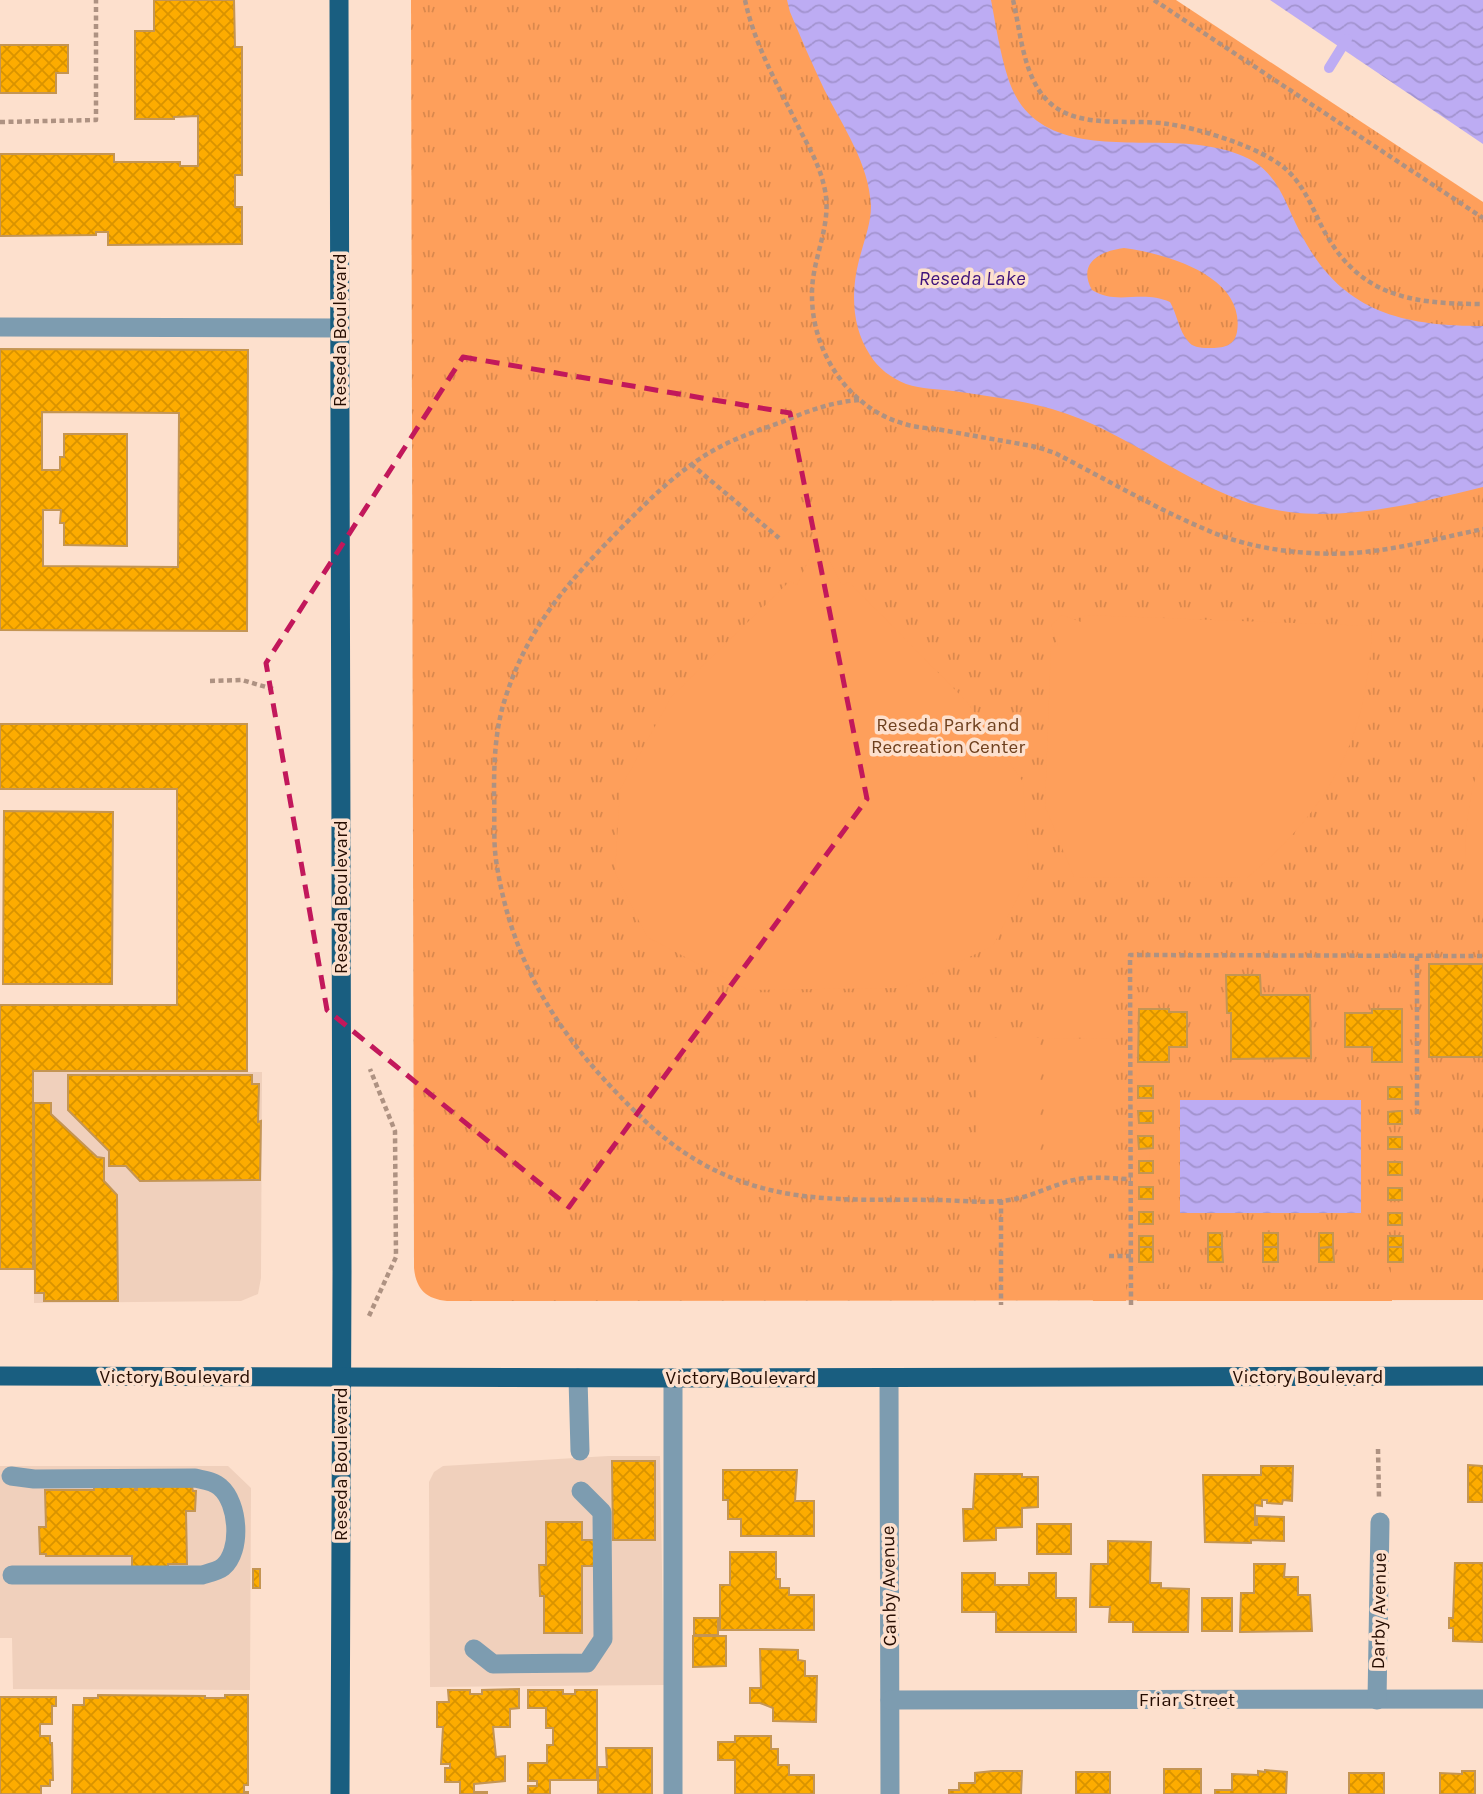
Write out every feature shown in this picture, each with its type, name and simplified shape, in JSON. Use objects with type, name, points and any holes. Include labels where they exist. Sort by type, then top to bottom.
[{"type":"main road","name":"Reseda Boulevard","points":[[339,0],[340,1794]]},
{"type":"main road","name":"Victory Boulevard","points":[[0,1376],[1483,1376]]},
{"type":"street","points":[[0,327],[339,328]]},
{"type":"street","points":[[578,1378],[580,1451]]},
{"type":"street","points":[[673,1378],[673,1794]]},
{"type":"street","name":"Canby Avenue","points":[[889,1378],[890,1794]]},
{"type":"street","points":[[11,1476],[34,1479],[195,1478],[220,1486],[231,1502],[236,1521],[233,1553],[222,1568],[202,1575],[12,1575]]},
{"type":"street","points":[[474,1649],[493,1664],[586,1663],[603,1639],[602,1512],[581,1491]]},
{"type":"street","name":"Darby Avenue","points":[[1377,1700],[1380,1522]]},
{"type":"street","name":"Friar Street","points":[[890,1700],[1483,1699]]},
{"type":"path","points":[[0,122],[96,120],[96,0]]},
{"type":"path","points":[[745,0],[760,47],[818,165],[824,186],[828,205],[813,272],[815,322],[822,349],[835,374],[859,400],[881,415],[905,424],[1037,447],[1055,453],[1208,531],[1245,543],[1300,552],[1353,553],[1415,544],[1483,529]]},
{"type":"path","points":[[1013,0],[1035,86],[1051,104],[1068,115],[1168,124],[1213,134],[1273,159],[1302,186],[1336,250],[1367,281],[1392,295],[1417,302],[1444,305],[1483,304]]},
{"type":"path","points":[[1154,0],[1483,218]]},
{"type":"path","points":[[859,400],[830,404],[805,412],[715,449],[691,464],[639,509],[562,590],[546,612],[517,665],[504,701],[497,732],[494,761],[496,858],[509,921],[524,962],[549,1008],[585,1059],[641,1118],[670,1144],[700,1163],[762,1188],[815,1198],[1010,1200],[1079,1179],[1131,1180]]},
{"type":"path","points":[[691,464],[779,538]]},
{"type":"path","points":[[210,681],[242,680],[273,689]]},
{"type":"path","points":[[1131,1305],[1130,955],[1483,956]]},
{"type":"path","points":[[1417,956],[1417,1116]]},
{"type":"path","points":[[366,1059],[396,1131],[396,1257],[366,1322]]},
{"type":"path","points":[[1001,1200],[1001,1305]]},
{"type":"path","points":[[1109,1256],[1131,1256]]},
{"type":"path","points":[[1378,1449],[1380,1522]]},
{"type":"highlighted area","points":[[463,357],[790,413],[867,799],[569,1207],[327,1010],[266,663]]},
{"type":"shaded area","points":[[34,1072],[262,1072],[261,1278],[258,1294],[241,1301],[34,1303]]},
{"type":"shaded area","points":[[608,1456],[660,1456],[664,1685],[430,1687],[429,1482],[434,1472],[443,1466]]},
{"type":"shaded area","points":[[0,1466],[228,1466],[251,1488],[250,1690],[13,1689],[12,1638],[0,1638]]},
{"type":"green space","name":"Reseda Park and Recreation Center","points":[[411,0],[1176,0],[1483,202],[1483,1300],[447,1301],[433,1298],[423,1292],[417,1282],[414,1268]]},
{"type":"green space","points":[[811,555],[827,555],[842,585],[849,582],[967,702],[1023,782],[1029,875],[993,946],[902,988],[748,990],[647,937],[615,873],[620,789],[672,696],[790,581],[797,585]]},
{"type":"green space","points":[[1062,615],[1081,622],[1085,615],[1372,626],[1363,702],[1340,767],[1302,824],[1247,878],[1074,877],[1045,806],[1051,647],[1058,645],[1051,625]]},
{"type":"green space","points":[[1483,756],[1483,888],[1466,888],[1465,834],[1472,789]]},
{"type":"green space","points":[[1049,976],[1112,976],[1112,1031],[1049,1031]]},
{"type":"green space","points":[[976,1038],[1039,1038],[1039,1152],[976,1152]]},
{"type":"green space","points":[[1115,1038],[1115,1152],[1046,1152],[1046,1039]]},
{"type":"green space","points":[[1136,1074],[1149,1074],[1149,1086],[1138,1086],[1138,1098],[1150,1098],[1150,1111],[1138,1111],[1139,1123],[1150,1123],[1150,1136],[1138,1136],[1139,1148],[1149,1148],[1150,1161],[1139,1161],[1139,1173],[1150,1173],[1150,1187],[1139,1187],[1139,1198],[1150,1199],[1150,1212],[1139,1212],[1139,1224],[1150,1224],[1150,1236],[1137,1236]]},
{"type":"green space","points":[[1109,1262],[1126,1262],[1126,1301],[1093,1301],[1092,1294],[1081,1294],[1081,1289],[1109,1289]]},
{"type":"green space","points":[[1137,1262],[1151,1262],[1151,1289],[1391,1289],[1391,1262],[1403,1262],[1403,1293],[1392,1293],[1392,1301],[1137,1301]]},
{"type":"water","name":"Reseda Lake","points":[[787,0],[991,0],[1008,78],[1019,102],[1034,119],[1053,130],[1075,137],[1098,141],[1202,145],[1233,152],[1253,161],[1276,183],[1315,257],[1333,279],[1353,296],[1398,317],[1424,322],[1483,326],[1483,487],[1412,504],[1363,512],[1289,512],[1227,495],[1112,434],[1052,409],[1003,398],[918,387],[890,376],[877,364],[863,343],[854,305],[855,279],[871,212],[865,175],[854,146],[824,89]],"holes":[[[1124,248],[1181,262],[1217,282],[1229,296],[1236,313],[1237,332],[1230,344],[1207,348],[1196,347],[1190,343],[1170,302],[1149,297],[1111,297],[1092,290],[1087,272],[1099,255]]]},
{"type":"water","points":[[1270,0],[1483,0],[1483,144]]},
{"type":"water","points":[[1180,1100],[1361,1100],[1361,1213],[1180,1213]]},
{"type":"building","points":[[154,0],[234,0],[235,47],[242,47],[242,175],[235,175],[235,207],[242,207],[242,244],[108,245],[108,232],[96,232],[96,235],[0,236],[0,154],[114,154],[114,162],[180,162],[180,166],[198,166],[198,116],[135,119],[135,31],[154,31]]},
{"type":"building","points":[[0,45],[68,45],[68,73],[56,73],[56,93],[0,93]]},
{"type":"building","points":[[0,349],[248,350],[247,631],[0,630]],"holes":[[[42,412],[179,413],[178,567],[43,566],[43,510],[61,510],[60,523],[64,523],[64,545],[127,546],[127,434],[64,434],[64,457],[60,457],[60,470],[42,470]]]},
{"type":"building","points":[[0,724],[247,724],[247,1071],[33,1071],[33,1269],[0,1269],[0,1005],[177,1005],[177,789],[0,789]]},
{"type":"building","points":[[4,811],[113,812],[112,984],[3,984]]},
{"type":"building","points":[[1429,964],[1483,964],[1483,1057],[1429,1057]]},
{"type":"building","points":[[1226,975],[1260,975],[1261,995],[1310,995],[1311,1058],[1231,1059],[1231,1013],[1227,1013]]},
{"type":"building","points":[[1139,1009],[1187,1012],[1187,1047],[1169,1047],[1169,1062],[1138,1062]]},
{"type":"building","points":[[1372,1009],[1402,1009],[1402,1062],[1372,1062],[1372,1047],[1345,1047],[1345,1013],[1372,1013]]},
{"type":"building","points":[[68,1075],[252,1075],[252,1084],[259,1084],[260,1180],[140,1181],[126,1166],[109,1166],[109,1151],[68,1110]]},
{"type":"building","points":[[1138,1086],[1153,1086],[1153,1098],[1138,1098]]},
{"type":"building","points":[[1388,1087],[1402,1087],[1402,1099],[1388,1099]]},
{"type":"building","points":[[34,1103],[51,1103],[51,1114],[97,1157],[104,1158],[104,1181],[117,1195],[118,1301],[44,1301],[44,1293],[35,1293]]},
{"type":"building","points":[[1138,1111],[1153,1111],[1153,1123],[1139,1123]]},
{"type":"building","points":[[1402,1111],[1402,1124],[1388,1124],[1388,1112]]},
{"type":"building","points":[[1138,1136],[1153,1136],[1153,1148],[1139,1149]]},
{"type":"building","points":[[1388,1137],[1402,1137],[1402,1149],[1388,1149]]},
{"type":"building","points":[[1139,1161],[1153,1161],[1153,1173],[1139,1173]]},
{"type":"building","points":[[1388,1162],[1402,1162],[1402,1175],[1388,1175]]},
{"type":"building","points":[[1139,1187],[1153,1187],[1153,1199],[1139,1199]]},
{"type":"building","points":[[1388,1188],[1402,1188],[1402,1200],[1388,1200]]},
{"type":"building","points":[[1139,1212],[1153,1212],[1153,1224],[1139,1224]]},
{"type":"building","points":[[1388,1213],[1402,1213],[1402,1225],[1388,1225]]},
{"type":"building","points":[[1208,1233],[1222,1233],[1222,1247],[1208,1247]]},
{"type":"building","points":[[1263,1233],[1278,1233],[1278,1247],[1263,1247]]},
{"type":"building","points":[[1319,1233],[1333,1233],[1333,1247],[1319,1248]]},
{"type":"building","points":[[1139,1236],[1153,1236],[1153,1247],[1139,1247]]},
{"type":"building","points":[[1388,1236],[1403,1236],[1403,1247],[1388,1247]]},
{"type":"building","points":[[1139,1247],[1153,1247],[1153,1262],[1139,1262]]},
{"type":"building","points":[[1208,1247],[1222,1247],[1223,1262],[1208,1262]]},
{"type":"building","points":[[1263,1247],[1278,1247],[1278,1262],[1263,1262]]},
{"type":"building","points":[[1333,1247],[1334,1262],[1319,1262],[1319,1248]]},
{"type":"building","points":[[1388,1247],[1403,1247],[1403,1262],[1388,1262]]},
{"type":"building","points":[[612,1461],[655,1461],[655,1540],[613,1540]]},
{"type":"building","points":[[1468,1465],[1483,1466],[1483,1502],[1468,1502]]},
{"type":"building","points":[[1261,1466],[1293,1466],[1292,1501],[1283,1500],[1282,1504],[1262,1500],[1262,1506],[1255,1505],[1255,1525],[1257,1516],[1284,1517],[1284,1541],[1205,1542],[1203,1475],[1261,1475]]},
{"type":"building","points":[[723,1470],[797,1470],[795,1501],[814,1501],[814,1536],[741,1536],[741,1519],[728,1519],[728,1500],[723,1500]]},
{"type":"building","points":[[975,1474],[1022,1474],[1022,1477],[1038,1477],[1038,1507],[1022,1508],[1022,1527],[996,1528],[996,1540],[964,1541],[963,1509],[973,1509]]},
{"type":"building","points":[[94,1486],[135,1486],[135,1490],[137,1486],[192,1487],[193,1491],[196,1491],[195,1511],[186,1511],[187,1564],[168,1564],[168,1569],[132,1570],[132,1556],[40,1554],[39,1527],[46,1527],[45,1490],[94,1490]]},
{"type":"building","points":[[546,1522],[582,1522],[582,1540],[596,1540],[596,1566],[582,1566],[582,1633],[544,1633],[544,1596],[540,1596],[539,1565],[546,1565]]},
{"type":"building","points":[[1037,1524],[1071,1524],[1071,1554],[1037,1554]]},
{"type":"building","points":[[1108,1541],[1151,1542],[1150,1583],[1161,1583],[1161,1588],[1189,1589],[1188,1632],[1133,1632],[1133,1622],[1109,1622],[1110,1607],[1090,1607],[1091,1564],[1108,1564]]},
{"type":"building","points":[[730,1552],[776,1552],[776,1579],[780,1579],[780,1588],[789,1588],[789,1595],[814,1595],[814,1630],[720,1630],[720,1585],[730,1585]]},
{"type":"building","points":[[1455,1563],[1483,1563],[1483,1642],[1453,1641],[1453,1628],[1449,1628],[1449,1618],[1453,1618]]},
{"type":"building","points":[[1254,1564],[1285,1564],[1284,1577],[1298,1577],[1298,1595],[1310,1595],[1312,1631],[1240,1632],[1241,1593],[1254,1593]]},
{"type":"building","points":[[253,1569],[260,1569],[260,1588],[253,1588]]},
{"type":"building","points":[[962,1573],[995,1573],[995,1585],[1029,1585],[1029,1573],[1056,1573],[1056,1598],[1076,1598],[1076,1632],[996,1632],[996,1612],[962,1612]]},
{"type":"building","points":[[1202,1598],[1232,1598],[1232,1631],[1202,1631]]},
{"type":"building","points":[[694,1618],[718,1618],[718,1635],[694,1635]]},
{"type":"building","points":[[693,1636],[726,1636],[726,1666],[693,1667]]},
{"type":"building","points":[[760,1649],[798,1650],[798,1660],[805,1661],[805,1676],[817,1676],[816,1722],[773,1721],[773,1708],[760,1703],[750,1703],[750,1688],[761,1688]]},
{"type":"building","points":[[519,1689],[519,1708],[510,1709],[510,1727],[493,1727],[496,1757],[505,1756],[505,1781],[474,1784],[474,1792],[487,1794],[460,1794],[460,1782],[445,1782],[445,1768],[450,1768],[450,1764],[441,1764],[443,1727],[437,1727],[437,1702],[449,1702],[448,1690],[470,1690],[470,1694],[482,1694],[482,1690]]},
{"type":"building","points":[[528,1690],[563,1690],[563,1694],[575,1694],[575,1690],[597,1690],[597,1780],[550,1780],[550,1794],[528,1794],[528,1786],[537,1786],[537,1781],[528,1781],[528,1763],[547,1763],[547,1745],[553,1745],[553,1728],[546,1728],[546,1708],[528,1708]]},
{"type":"building","points":[[98,1695],[225,1698],[225,1695],[248,1695],[248,1785],[244,1785],[244,1792],[248,1794],[72,1794],[73,1705],[84,1705],[84,1698],[98,1698]]},
{"type":"building","points":[[0,1697],[56,1697],[56,1706],[52,1706],[52,1724],[40,1724],[40,1736],[50,1736],[52,1743],[53,1780],[50,1780],[50,1786],[41,1786],[41,1794],[0,1794]]},
{"type":"building","points":[[735,1736],[771,1736],[771,1749],[778,1749],[778,1765],[789,1765],[789,1775],[814,1775],[814,1794],[735,1794],[735,1760],[718,1760],[718,1742],[735,1742]]},
{"type":"building","points":[[606,1748],[652,1748],[652,1794],[598,1794],[598,1767],[607,1767]]},
{"type":"building","points":[[1164,1769],[1201,1769],[1201,1794],[1164,1794]]},
{"type":"building","points":[[1022,1771],[1021,1794],[949,1794],[949,1790],[959,1790],[959,1783],[975,1783],[975,1773]]},
{"type":"building","points":[[1258,1771],[1287,1772],[1286,1794],[1215,1794],[1215,1790],[1232,1790],[1232,1774],[1258,1775]]},
{"type":"building","points":[[1462,1771],[1475,1771],[1475,1794],[1440,1794],[1440,1773],[1462,1774]]},
{"type":"building","points":[[1076,1772],[1110,1772],[1110,1794],[1076,1794]]},
{"type":"building","points":[[1349,1773],[1384,1773],[1384,1794],[1349,1794]]},
{"type":"waterway","points":[[1329,68],[1347,39]]}]
